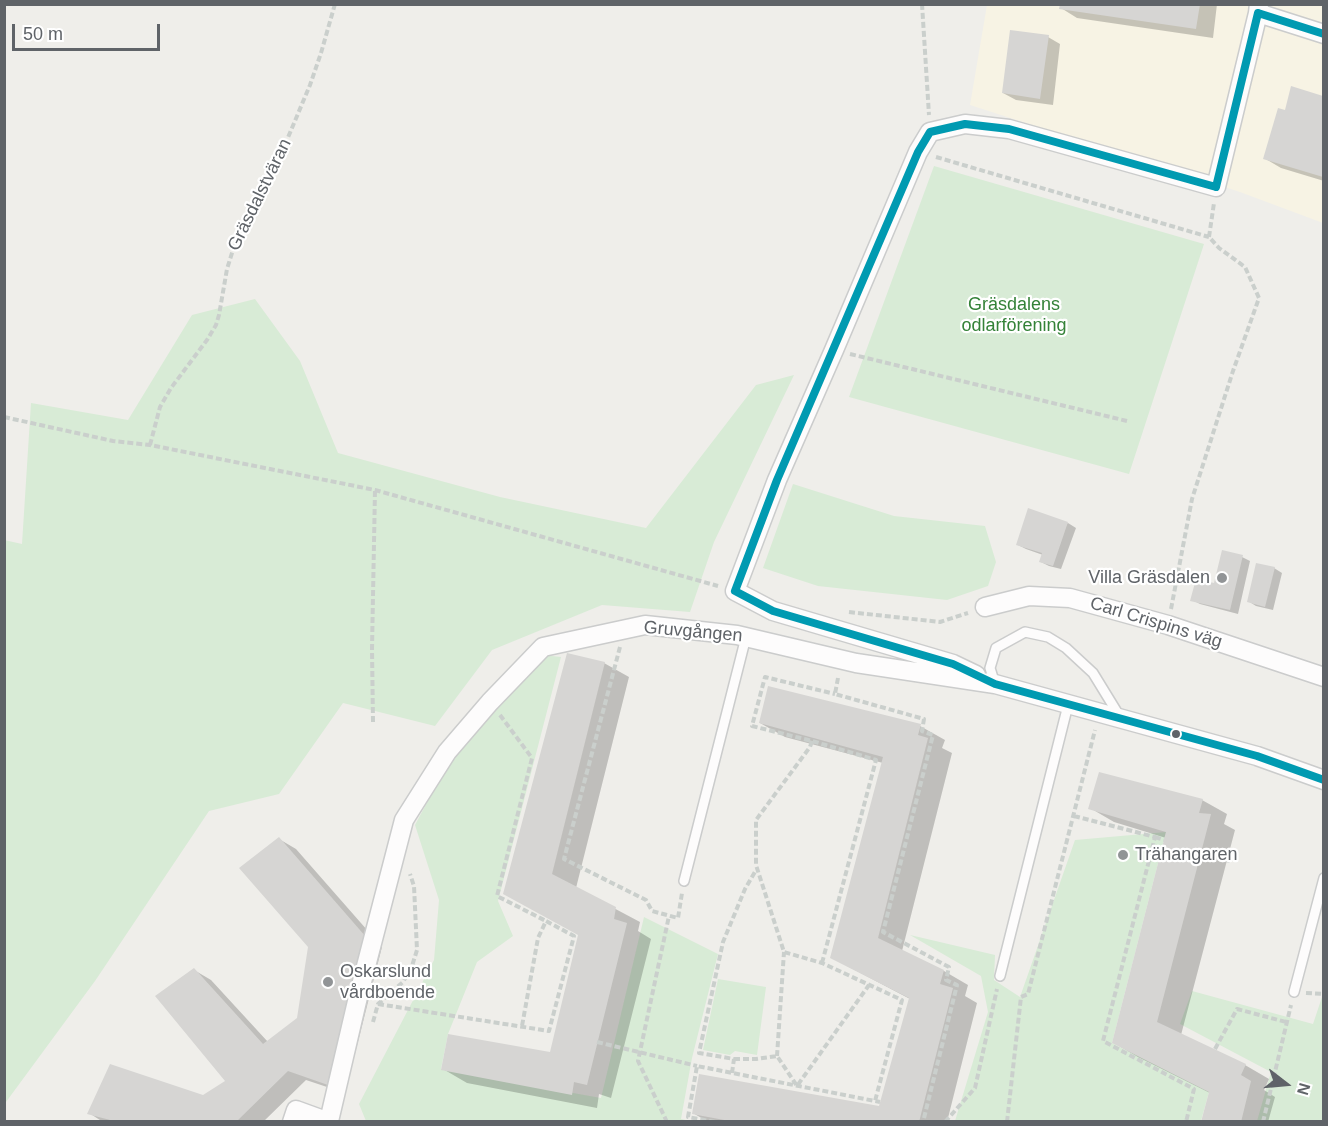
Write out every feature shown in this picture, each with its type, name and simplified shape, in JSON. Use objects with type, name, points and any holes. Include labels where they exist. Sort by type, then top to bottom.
[{"type":"street","points":[[995,684],[953,664],[773,611],[735,591],[777,480],[918,152],[930,132],[965,124],[1009,129],[1216,187],[1259,9],[1323,34]]},
{"type":"street","name":"Carl Crispins väg","points":[[985,607],[1029,596],[1071,598],[1168,625],[1323,677]]},
{"type":"street","name":"Gruvgången","points":[[292,1122],[296,1110],[329,1121],[404,819],[447,752],[543,646],[645,624],[746,637],[856,663],[995,684],[1257,756],[1323,780]]},
{"type":"lane","points":[[995,684],[990,668],[996,648],[1025,632],[1048,636],[1066,648],[1093,673],[1120,717]]},
{"type":"lane","points":[[684,881],[746,637]]},
{"type":"lane","points":[[1000,976],[1068,705]]},
{"type":"lane","points":[[1294,992],[1323,878]]},
{"type":"path","name":"Gräsdalstväran","points":[[150,445],[160,407],[216,325],[227,269],[237,237],[271,175],[288,138],[310,85],[335,4]]},
{"type":"path","points":[[922,4],[930,132]]},
{"type":"path","points":[[918,152],[1209,237],[1219,248],[1245,267],[1259,298],[1192,499],[1168,625]]},
{"type":"path","points":[[1209,237],[1216,187]]},
{"type":"path","points":[[834,350],[1127,421]]},
{"type":"path","points":[[4,417],[113,441],[150,445],[375,490],[735,591]]},
{"type":"path","points":[[373,722],[375,490]]},
{"type":"path","points":[[843,612],[940,622],[985,607]]},
{"type":"path","points":[[625,629],[564,859],[646,900],[652,912],[678,918],[684,881]]},
{"type":"path","points":[[835,694],[842,660]]},
{"type":"path","points":[[822,963],[876,760],[752,726],[765,677],[924,719],[922,731],[933,735],[883,932],[949,967],[946,980],[957,985],[923,1113],[923,1122]]},
{"type":"path","points":[[490,702],[532,758],[497,896],[574,936],[549,1031]]},
{"type":"path","points":[[1006,1122],[1020,997],[1028,994],[1096,724]]},
{"type":"path","points":[[797,1086],[777,1056],[784,952],[757,869],[756,820],[810,747],[812,741]]},
{"type":"path","points":[[1074,816],[1164,840]]},
{"type":"path","points":[[1155,837],[1103,1041],[1195,1087],[1186,1122]]},
{"type":"path","points":[[1201,852],[1230,861]]},
{"type":"path","points":[[393,856],[408,869],[414,886],[417,950],[412,966],[403,982],[378,1004],[555,1032]]},
{"type":"path","points":[[757,869],[745,889],[723,942],[699,1053],[734,1059],[777,1056]]},
{"type":"path","points":[[667,1122],[638,1061],[669,916]]},
{"type":"path","points":[[522,1026],[538,938],[546,921]]},
{"type":"path","points":[[597,1042],[697,1066],[878,1101],[902,1000],[822,963],[784,952]]},
{"type":"path","points":[[945,1122],[975,1088],[1000,976]]},
{"type":"path","points":[[797,1086],[869,985]]},
{"type":"path","points":[[1263,1122],[1294,992]]},
{"type":"path","points":[[1215,1049],[1238,1009],[1286,1022]]},
{"type":"path","points":[[732,1073],[734,1059]]},
{"type":"path","points":[[697,1066],[688,1116],[715,1122]]},
{"type":"shaded area","points":[[987,5],[1323,5],[1323,223],[1240,192],[970,105]]},
{"type":"green space","name":"Gräsdalens odlarförening","points":[[934,166],[1204,244],[1129,474],[849,397]]},
{"type":"green space","points":[[255,299],[300,361],[338,453],[500,497],[646,528],[756,385],[794,375],[714,542],[690,612],[602,605],[492,650],[435,726],[343,703],[279,794],[209,811],[95,981],[5,1106],[4,540],[22,544],[31,403],[128,420],[192,315]]},
{"type":"green space","points":[[793,484],[894,516],[985,526],[996,562],[988,586],[947,600],[818,586],[763,568]]},
{"type":"green space","points":[[543,655],[561,657],[498,901],[513,936],[477,962],[448,1034],[441,1069],[601,1098],[644,917],[718,954],[692,1058],[681,1119],[690,1121],[366,1121],[359,1104],[434,960],[439,900],[415,825],[448,763]]},
{"type":"green space","points":[[1166,832],[1112,1043],[1209,1092],[1201,1121],[955,1121],[988,1012],[981,976],[910,935],[995,955],[994,980],[1020,997],[1075,840]]},
{"type":"green space","points":[[718,979],[766,987],[757,1055],[735,1051],[730,1055],[703,1050]]},
{"type":"green space","points":[[1192,991],[1313,1024],[1323,994],[1323,1121],[1257,1121],[1271,1072],[1180,1024]]},
{"type":"building","points":[[1060,4],[1200,4],[1196,29],[1059,9]]},
{"type":"building","points":[[1010,30],[1049,35],[1040,99],[1002,93]]},
{"type":"building","points":[[1291,86],[1323,96],[1323,177],[1263,159],[1278,108],[1285,110]]},
{"type":"building","points":[[1028,508],[1068,522],[1053,566],[1039,562],[1042,553],[1016,545]]},
{"type":"building","points":[[1222,550],[1243,555],[1230,610],[1190,601],[1196,579],[1214,583]]},
{"type":"building","points":[[1256,563],[1275,567],[1265,607],[1247,602]]},
{"type":"building","points":[[567,653],[605,662],[552,874],[616,907],[614,919],[627,923],[587,1085],[574,1082],[572,1095],[441,1070],[448,1034],[550,1052],[578,935],[503,894]]},
{"type":"building","points":[[768,686],[921,724],[918,735],[928,738],[878,938],[944,970],[940,984],[953,988],[919,1122],[735,1122],[692,1114],[699,1074],[879,1106],[909,998],[830,958],[883,757],[759,723]]},
{"type":"building","points":[[1099,772],[1203,799],[1199,813],[1211,814],[1157,1022],[1246,1064],[1241,1075],[1251,1081],[1241,1122],[1201,1122],[1209,1092],[1112,1043],[1166,832],[1088,809]]},
{"type":"building","name":"Oskarslund vårdboende","points":[[279,837],[366,937],[328,1085],[288,1071],[236,1122],[118,1122],[87,1114],[110,1064],[203,1095],[225,1081],[155,996],[194,968],[263,1044],[297,1018],[308,947],[239,868]]},
{"type":"transit line","points":[[1258,13],[1324,34]]},
{"type":"transit line","points":[[1216,187],[1258,13]]},
{"type":"transit line","points":[[735,591],[777,480],[918,152],[930,132],[965,124],[1009,129],[1216,187]]},
{"type":"transit line","points":[[735,591],[773,611],[953,664],[995,684],[1257,756],[1324,780]]},
{"type":"place","name":"Villa Gräsdalen","points":[[1222,578]]},
{"type":"place","name":"Trähangaren","points":[[1123,855]]},
{"type":"place","name":"Oskarslund vårdboende","points":[[328,982]]}]
